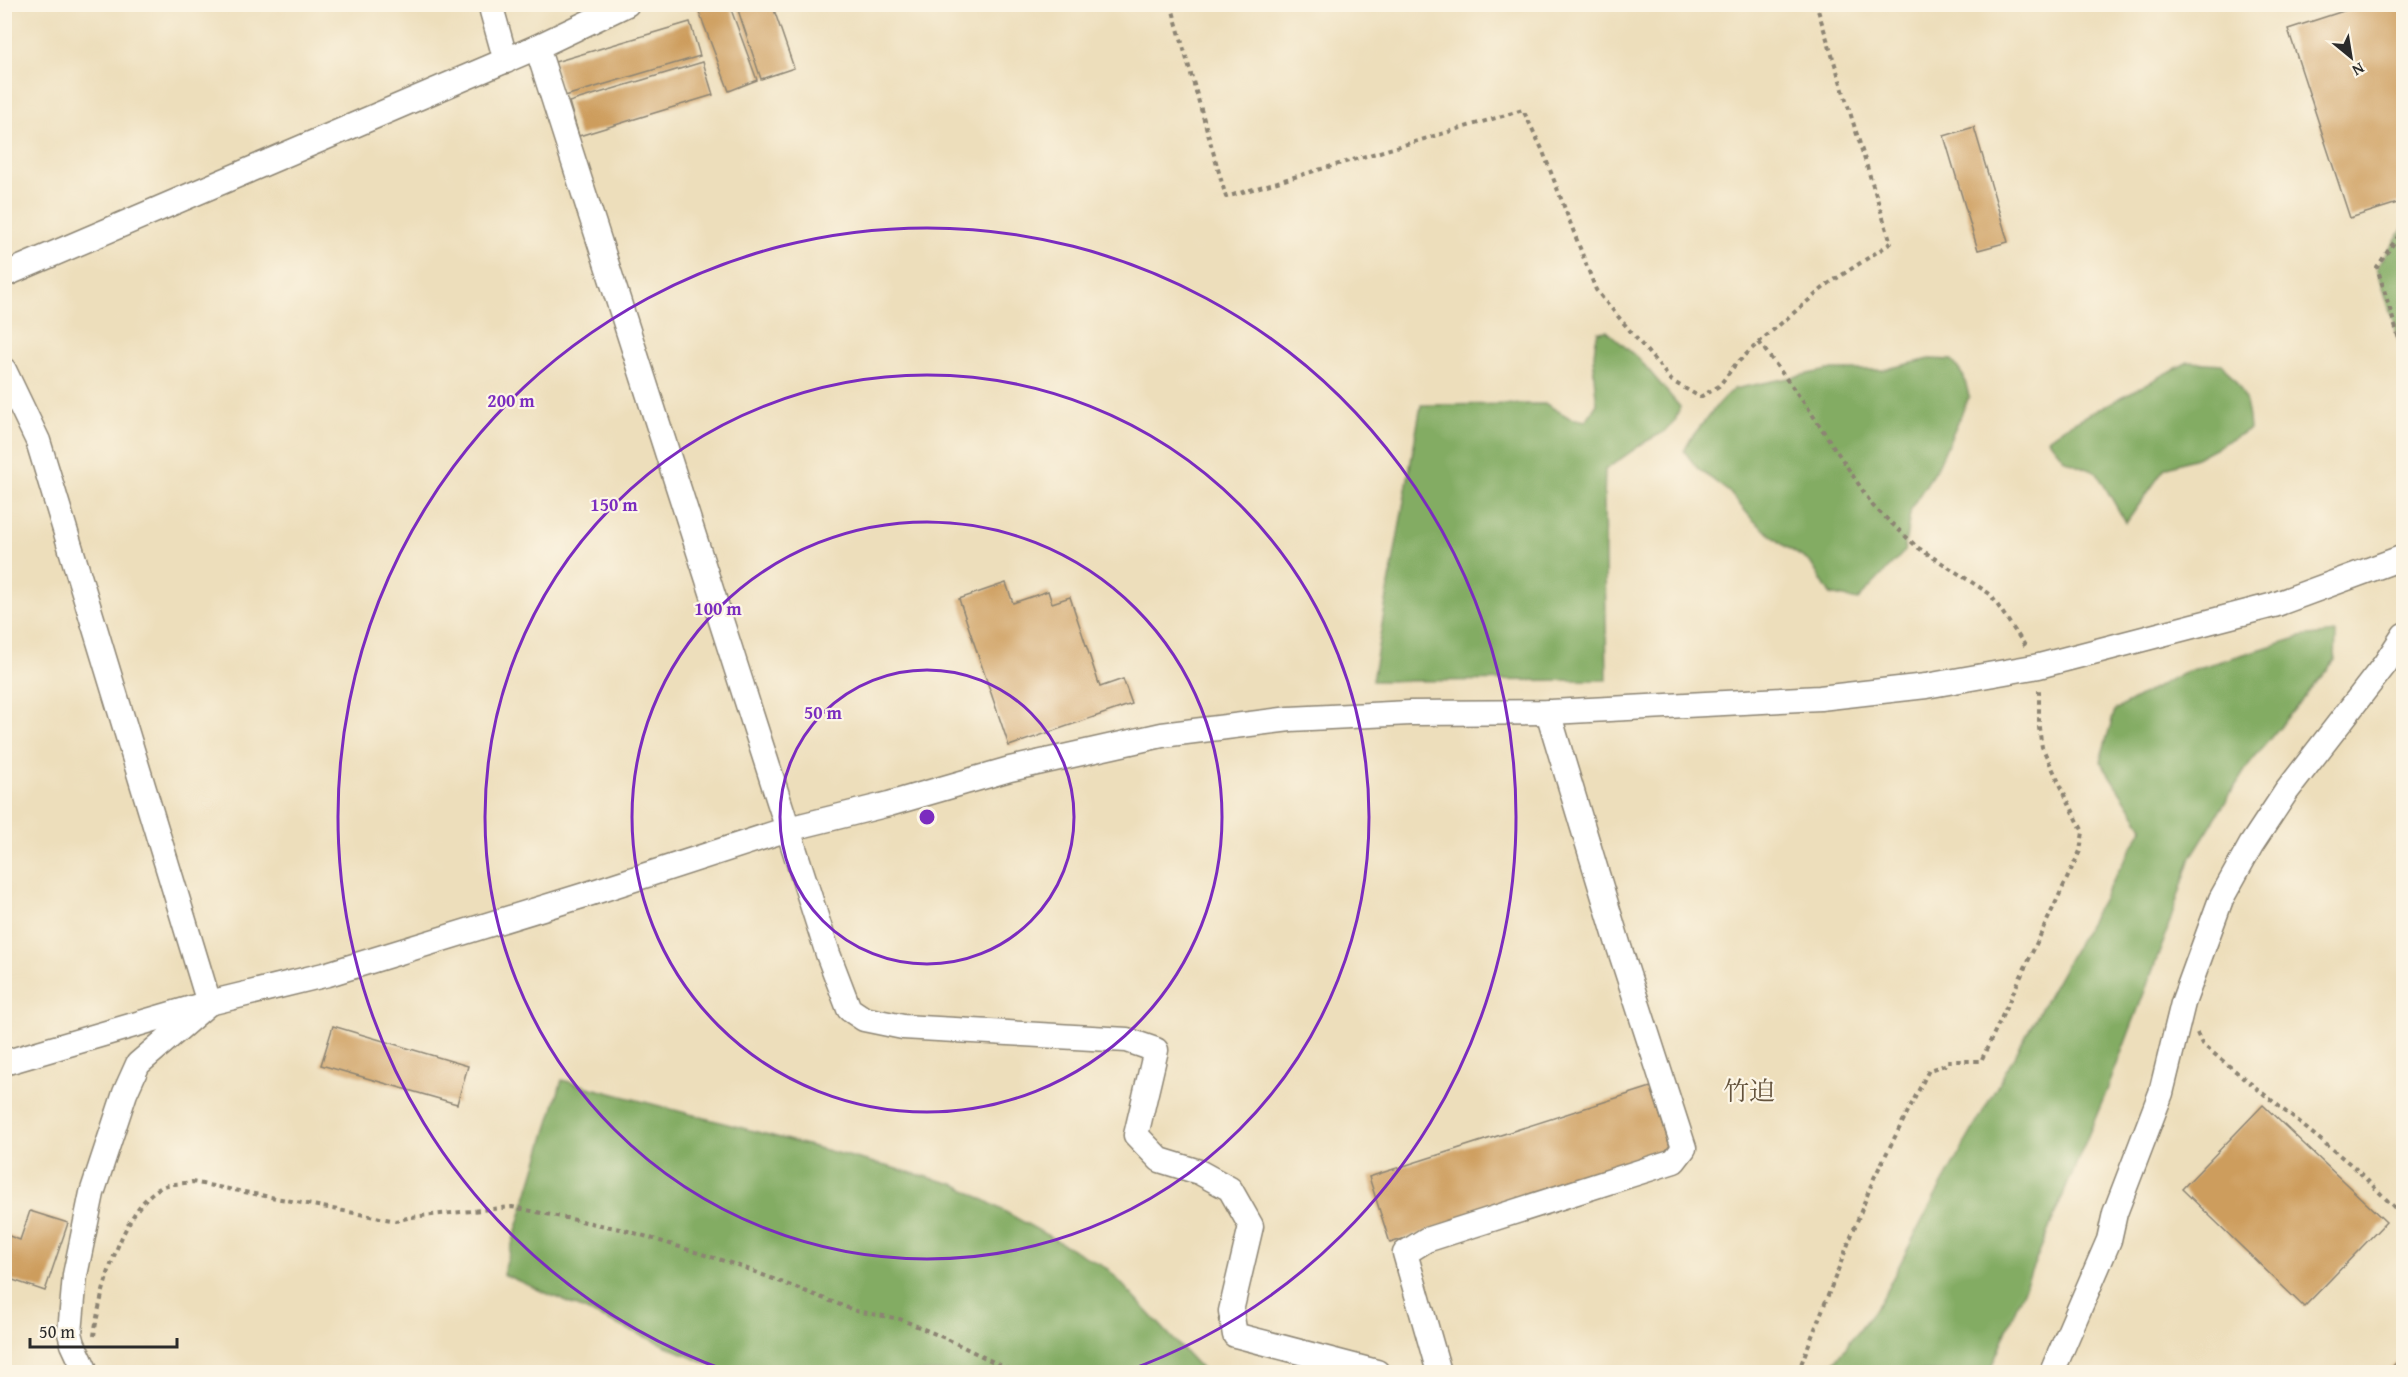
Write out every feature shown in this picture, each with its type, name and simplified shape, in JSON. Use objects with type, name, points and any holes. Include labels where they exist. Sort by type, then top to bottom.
[{"type":"street","points":[[492,4],[506,61]]},
{"type":"street","points":[[4,275],[506,61],[627,4]]},
{"type":"street","points":[[537,47],[828,954],[849,1009],[864,1019],[903,1026],[1127,1040],[1156,1050],[1136,1135],[1160,1160],[1199,1172],[1230,1189],[1251,1226],[1231,1311],[1235,1335],[1377,1372]]},
{"type":"street","points":[[4,370],[38,441],[209,1003]]},
{"type":"street","points":[[4,1063],[209,1003],[328,974],[788,830],[1010,769],[1162,735],[1290,720],[1410,713],[1548,712],[1820,698],[1926,686],[2038,666],[2274,605],[2403,557]]},
{"type":"street","points":[[2052,1372],[2109,1240],[2115,1213],[2161,1093],[2183,1003],[2221,899],[2286,792],[2385,664],[2403,635]]},
{"type":"street","points":[[1439,1372],[1406,1253],[1426,1240],[1674,1161],[1684,1148],[1619,947],[1548,712]]},
{"type":"street","points":[[86,1372],[70,1333],[75,1275],[92,1193],[125,1093],[138,1064],[209,1003]]},
{"type":"path","points":[[1171,4],[1226,197],[1523,110],[1542,148],[1596,290],[1672,381],[1700,397],[1719,386],[1735,365],[1759,342],[1828,284],[1891,243],[1816,4]]},
{"type":"path","points":[[2403,228],[2377,267],[2403,355]]},
{"type":"path","points":[[1759,342],[1808,408],[1873,506],[1917,547],[1990,594],[2038,666],[2039,728],[2042,747],[2083,832],[2080,851],[1981,1061],[1947,1061],[1945,1065],[1929,1070],[1874,1178],[1798,1372]]},
{"type":"path","points":[[2183,1003],[2202,1044],[2354,1167],[2403,1217]]},
{"type":"path","points":[[93,1343],[97,1313],[112,1263],[133,1213],[160,1187],[192,1182],[396,1221],[411,1217],[512,1207],[625,1230],[736,1265],[856,1311],[900,1319],[1014,1372]]},
{"type":"green space","points":[[2403,228],[2403,355],[2377,267]]},
{"type":"green space","points":[[1607,331],[1640,360],[1680,407],[1675,421],[1664,432],[1645,442],[1605,470],[1607,680],[1372,681],[1421,405],[1546,404],[1570,418],[1586,421],[1597,404],[1594,350],[1598,332]]},
{"type":"green space","points":[[1930,359],[1952,360],[1964,377],[1969,396],[1938,466],[1911,508],[1904,552],[1858,600],[1830,594],[1810,562],[1783,545],[1752,519],[1729,492],[1697,468],[1684,451],[1718,404],[1734,389],[1828,370],[1882,370]]},
{"type":"green space","points":[[2188,362],[2222,364],[2243,394],[2248,409],[2250,429],[2196,458],[2165,468],[2126,523],[2097,473],[2065,460],[2048,439],[2065,427]]},
{"type":"green space","points":[[2336,633],[2335,660],[2249,764],[2191,857],[2163,943],[2108,1088],[1989,1372],[1827,1372],[1881,1301],[1927,1211],[2143,827],[2100,761],[2115,710],[2182,673],[2300,637]]},
{"type":"green space","points":[[562,1080],[957,1185],[1108,1269],[1204,1372],[725,1372],[503,1274]]},
{"type":"building","points":[[696,4],[729,4],[757,80],[729,91]]},
{"type":"building","points":[[736,4],[772,4],[794,68],[761,79]]},
{"type":"building","points":[[2365,4],[2404,4],[2404,201],[2350,218],[2288,29]]},
{"type":"building","points":[[690,22],[700,56],[565,96],[555,62]]},
{"type":"building","points":[[703,62],[713,95],[579,136],[569,102]]},
{"type":"building","points":[[1974,127],[2008,242],[1978,250],[1944,136]]},
{"type":"building","points":[[1006,583],[1013,603],[1048,591],[1052,603],[1070,597],[1100,687],[1123,679],[1132,704],[1009,746],[959,599]]},
{"type":"building","points":[[333,1026],[468,1066],[457,1104],[321,1065]]},
{"type":"building","points":[[1651,1087],[1672,1153],[1390,1243],[1369,1177]]},
{"type":"building","points":[[2263,1105],[2386,1222],[2304,1307],[2182,1189]]},
{"type":"building","points":[[30,1211],[68,1223],[45,1291],[4,1277],[4,1234],[20,1240]]},
{"type":"building","points":[[2404,1355],[2404,1372],[2387,1372]]},
{"type":"district","name":"竹迫","points":[[1749,1091]]}]
